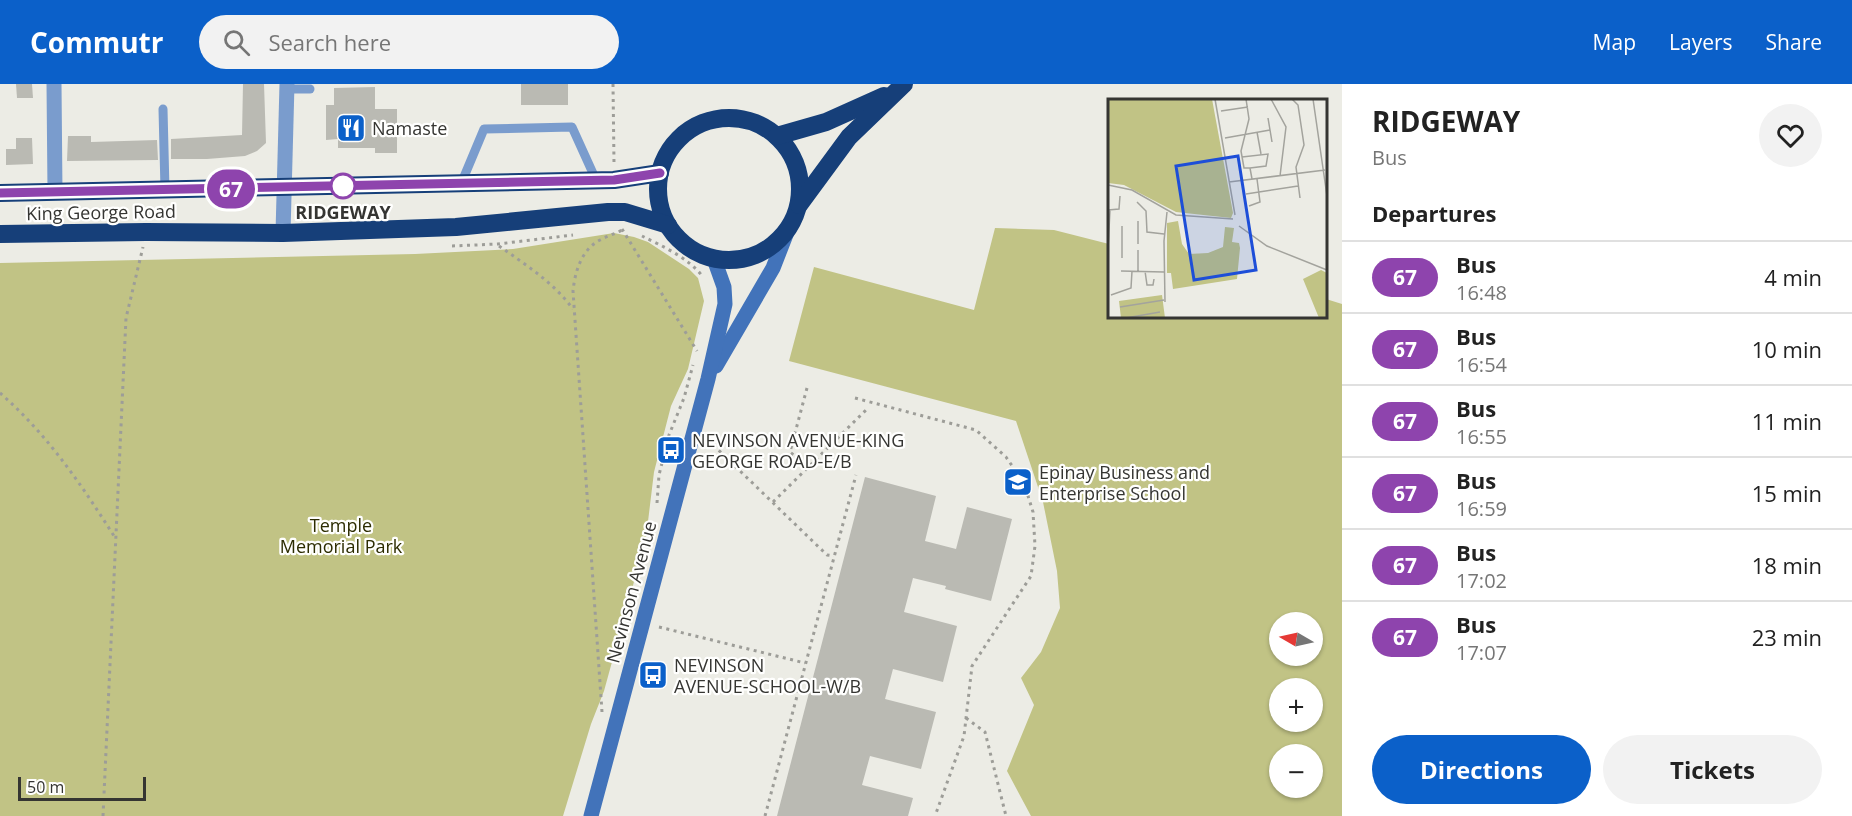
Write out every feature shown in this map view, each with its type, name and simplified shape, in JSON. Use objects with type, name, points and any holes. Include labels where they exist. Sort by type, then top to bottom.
[{"type":"highway","points":[[777,136],[826,122],[899,88]]},
{"type":"highway","points":[[799,205],[801,186],[798,167],[790,150],[777,136],[756,122],[732,117],[708,120],[686,132],[669,150],[660,173],[658,191],[661,208],[668,225],[680,240],[696,252],[714,259],[736,260],[757,255],[775,243],[789,227],[799,205],[849,137],[899,88]]},
{"type":"highway","name":"King George Road","points":[[0,193],[605,180],[660,173]]},
{"type":"highway","name":"King George Road","points":[[0,234],[283,233],[456,227],[608,212],[625,212],[668,225]]},
{"type":"street","points":[[54,84],[55,192]]},
{"type":"street","points":[[283,233],[287,86]]},
{"type":"street","name":"Nevinson Avenue","points":[[708,379],[773,268],[789,227]]},
{"type":"street","name":"Nevinson Avenue","points":[[591,816],[708,379],[725,304],[724,287],[714,259]]},
{"type":"lane","points":[[287,86],[310,89]]},
{"type":"lane","points":[[163,109],[165,190]]},
{"type":"lane","points":[[461,184],[484,129],[572,127],[605,180]]},
{"type":"path","points":[[605,180],[613,84]]},
{"type":"path","points":[[622,230],[697,351],[700,340]]},
{"type":"path","points":[[602,722],[574,310],[574,278],[581,259],[600,240],[622,230],[630,232]]},
{"type":"path","points":[[637,234],[694,267],[706,283]]},
{"type":"path","points":[[498,244],[547,280],[574,310]]},
{"type":"path","points":[[103,816],[126,318],[143,247]]},
{"type":"path","points":[[807,388],[790,452],[808,467]]},
{"type":"path","points":[[0,393],[42,433],[89,496],[115,537]]},
{"type":"path","points":[[855,398],[976,430],[1006,457],[1024,483],[1033,512],[1035,546],[1030,576],[972,666],[964,736],[935,816]]},
{"type":"path","points":[[773,502],[867,409]]},
{"type":"path","points":[[693,433],[706,437],[827,555],[834,556]]},
{"type":"path","points":[[765,816],[856,475]]},
{"type":"path","points":[[642,623],[805,663]]},
{"type":"path","points":[[966,718],[986,732],[1006,816]]},
{"type":"green space","points":[[995,228],[1054,230],[1108,244],[1108,318],[1327,318],[1327,299],[1342,304],[1342,816],[1031,816],[1007,771],[1034,705],[1021,678],[1041,652],[1060,608],[1057,571],[1043,502],[1016,421],[789,361],[814,267],[974,310]]},
{"type":"green space","name":"Temple Memorial Park","points":[[614,233],[648,242],[689,269],[698,278],[704,301],[688,369],[671,406],[654,472],[646,538],[604,691],[591,724],[563,816],[0,816],[0,263],[415,254],[513,249]]},
{"type":"building","points":[[16,84],[32,84],[33,98],[17,98]]},
{"type":"building","points":[[243,84],[264,84],[266,143],[257,151],[245,156],[171,159],[171,139],[242,135]]},
{"type":"building","points":[[521,84],[568,84],[568,105],[521,105]]},
{"type":"building","points":[[375,87],[375,109],[397,109],[397,153],[375,153],[375,148],[338,148],[338,139],[326,140],[326,105],[334,105],[334,88]]},
{"type":"building","points":[[68,136],[91,136],[91,142],[157,140],[158,160],[67,161]]},
{"type":"building","points":[[16,138],[32,138],[33,164],[6,165],[6,149],[16,149]]},
{"type":"building","points":[[865,477],[936,496],[925,541],[956,549],[967,507],[1012,519],[991,601],[913,578],[904,612],[957,626],[943,682],[893,669],[885,699],[936,712],[921,769],[870,756],[862,785],[913,798],[908,816],[777,816]]},
{"type":"bus line","name":"67","points":[[0,193],[614,180],[660,173]]},
{"type":"place","name":"Namaste","points":[[351,128]]},
{"type":"place","name":"RIDGEWAY","points":[[343,186]]},
{"type":"place","name":"NEVINSON AVENUE-KING GEORGE ROAD-E/B","points":[[671,450]]},
{"type":"place","name":"Epinay Business and Enterprise School","points":[[1018,482]]},
{"type":"place","name":"NEVINSON AVENUE-SCHOOL-W/B","points":[[653,675]]}]
